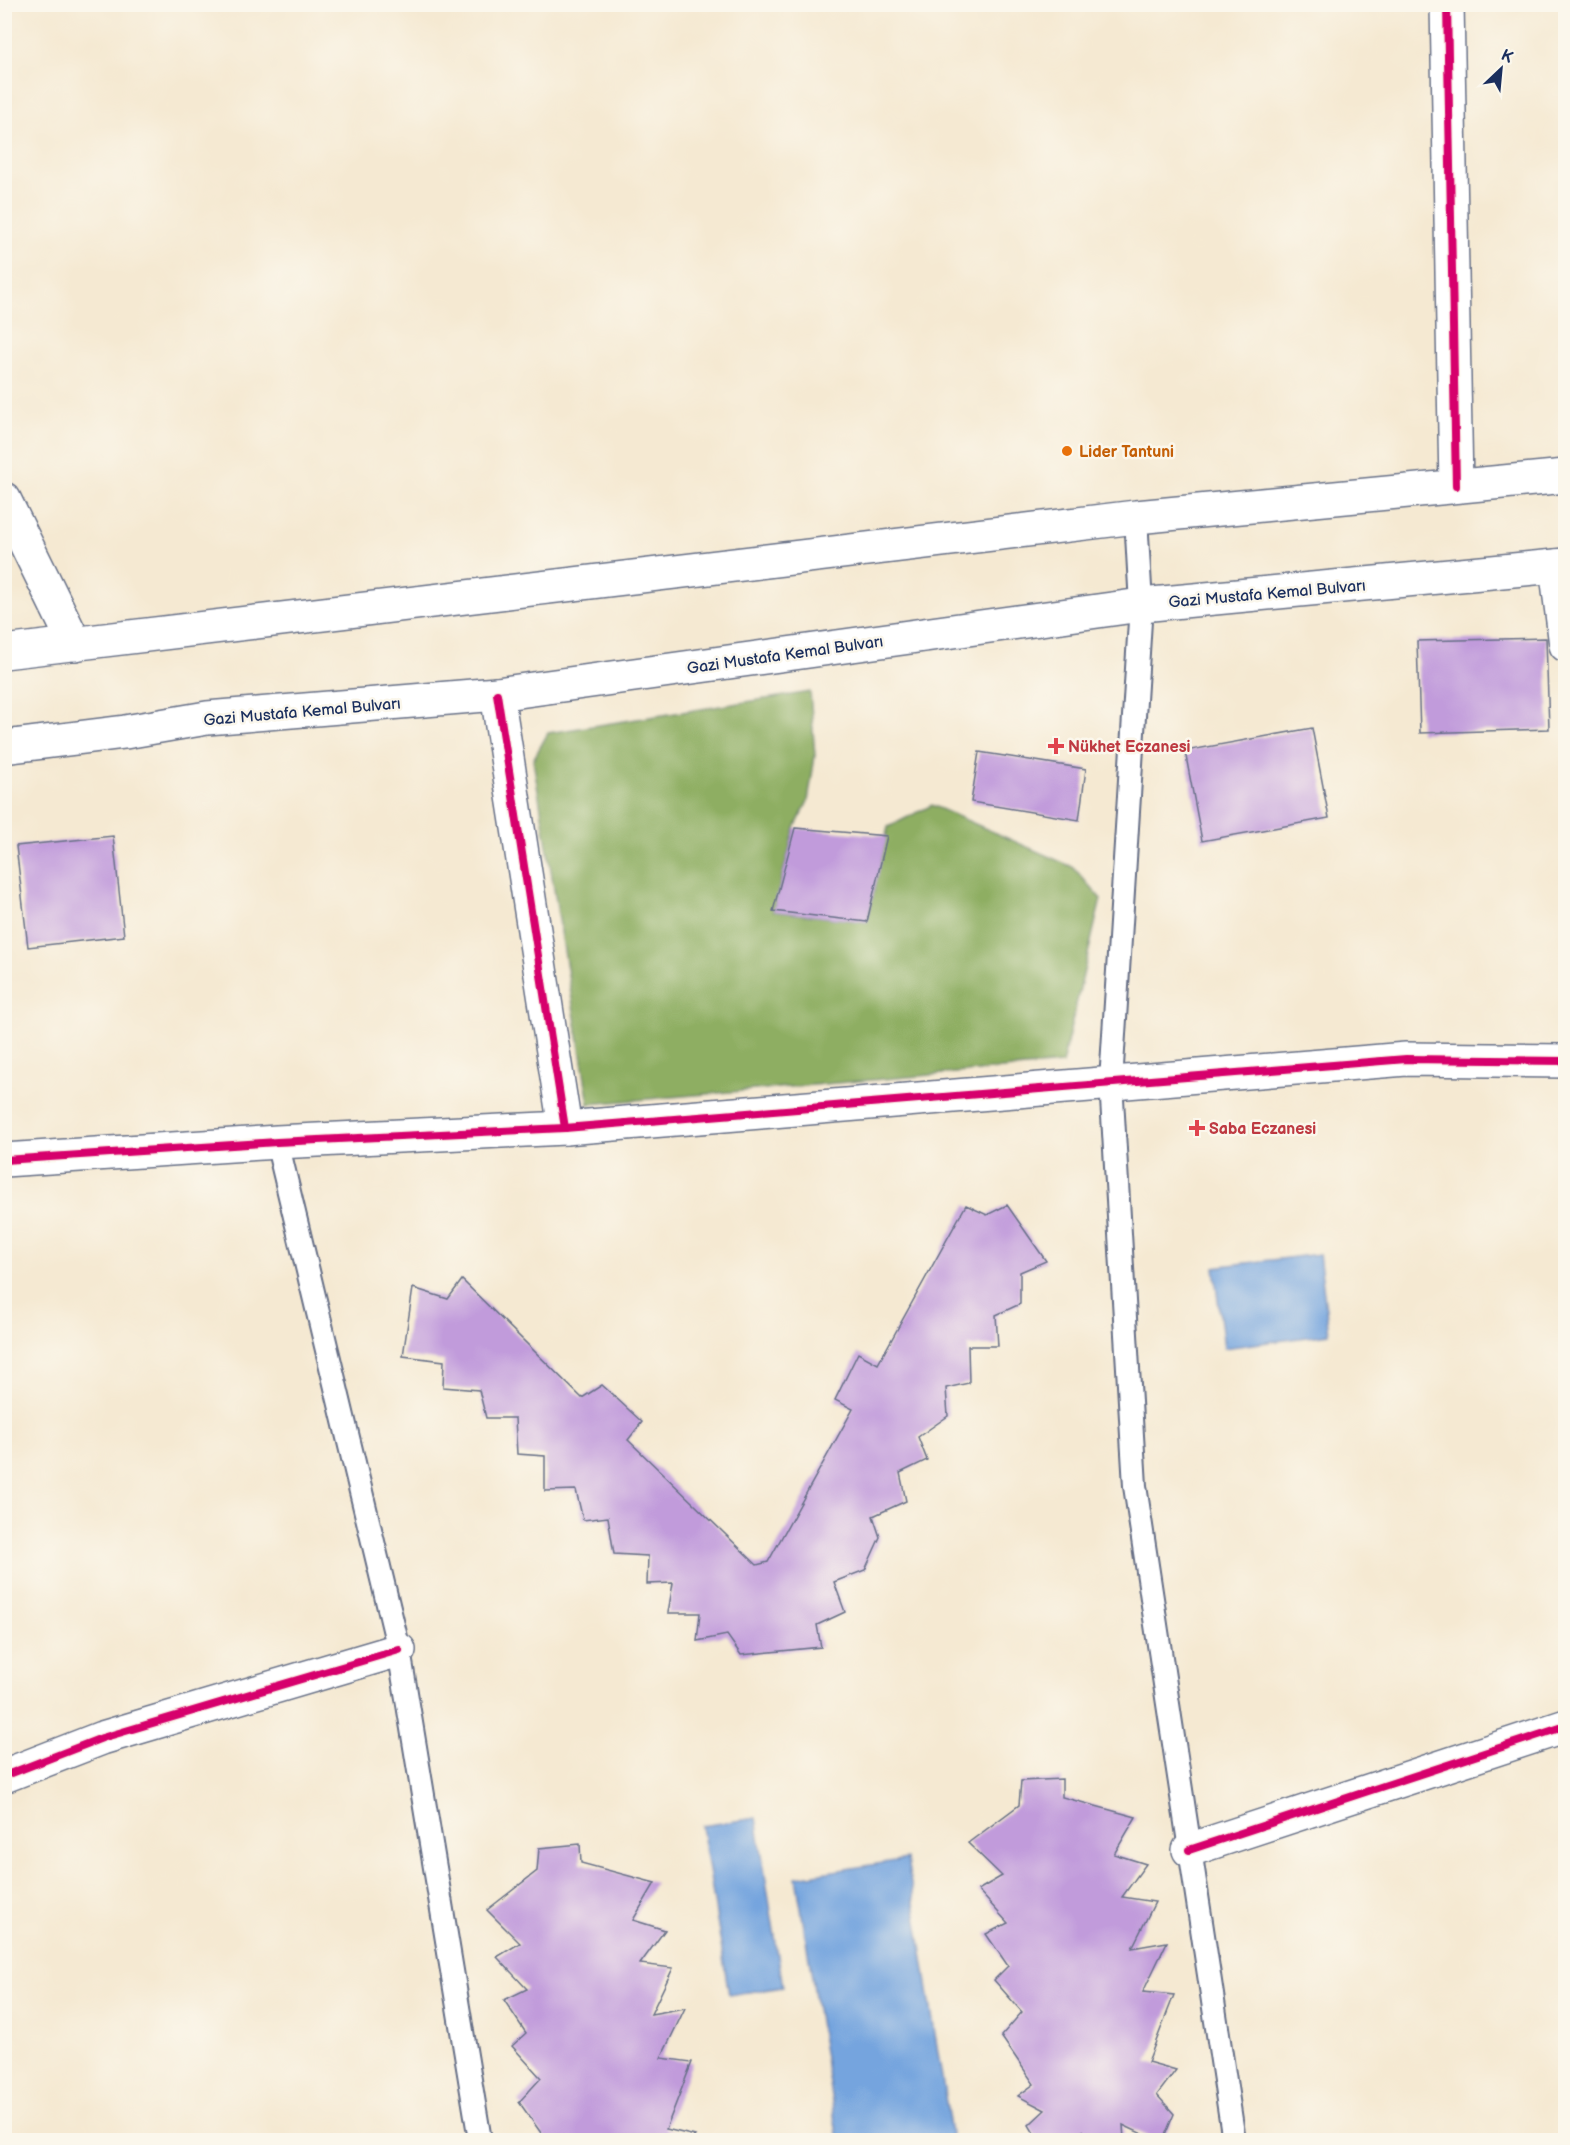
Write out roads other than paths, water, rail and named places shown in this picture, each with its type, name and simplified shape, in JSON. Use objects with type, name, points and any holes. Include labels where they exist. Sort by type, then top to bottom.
[{"type":"main road","points":[[1447,4],[1456,486]]},
{"type":"main road","points":[[4,652],[1136,517],[1566,476]]},
{"type":"main road","points":[[4,499],[75,644]]},
{"type":"main road","points":[[1561,565],[1566,645]]},
{"type":"main road","name":"Gazi Mustafa Kemal Bulvarı","points":[[4,747],[125,732],[207,718],[497,694],[1141,605],[1561,565]]},
{"type":"main road","points":[[497,694],[565,1128]]},
{"type":"main road","points":[[4,1160],[277,1142],[565,1128],[1406,1059],[1566,1061]]},
{"type":"main road","points":[[4,1776],[102,1738],[399,1650]]},
{"type":"main road","points":[[1189,1850],[1566,1726]]},
{"type":"lane","points":[[1136,517],[1141,605],[1111,1082],[1135,1486],[1234,2140]]},
{"type":"lane","points":[[277,1142],[399,1650],[480,2140]]},
{"type":"water","points":[[1319,1254],[1329,1334],[1224,1348],[1214,1267]]},
{"type":"water","points":[[756,1818],[783,1987],[729,1995],[702,1826]]},
{"type":"water","points":[[907,1859],[952,2140],[838,2140],[796,1877]]},
{"type":"place","name":"Lider Tantuni","points":[[1067,451]]},
{"type":"place","name":"Nükhet Eczanesi","points":[[1056,746]]},
{"type":"place","name":"Saba Eczanesi","points":[[1197,1128]]}]
